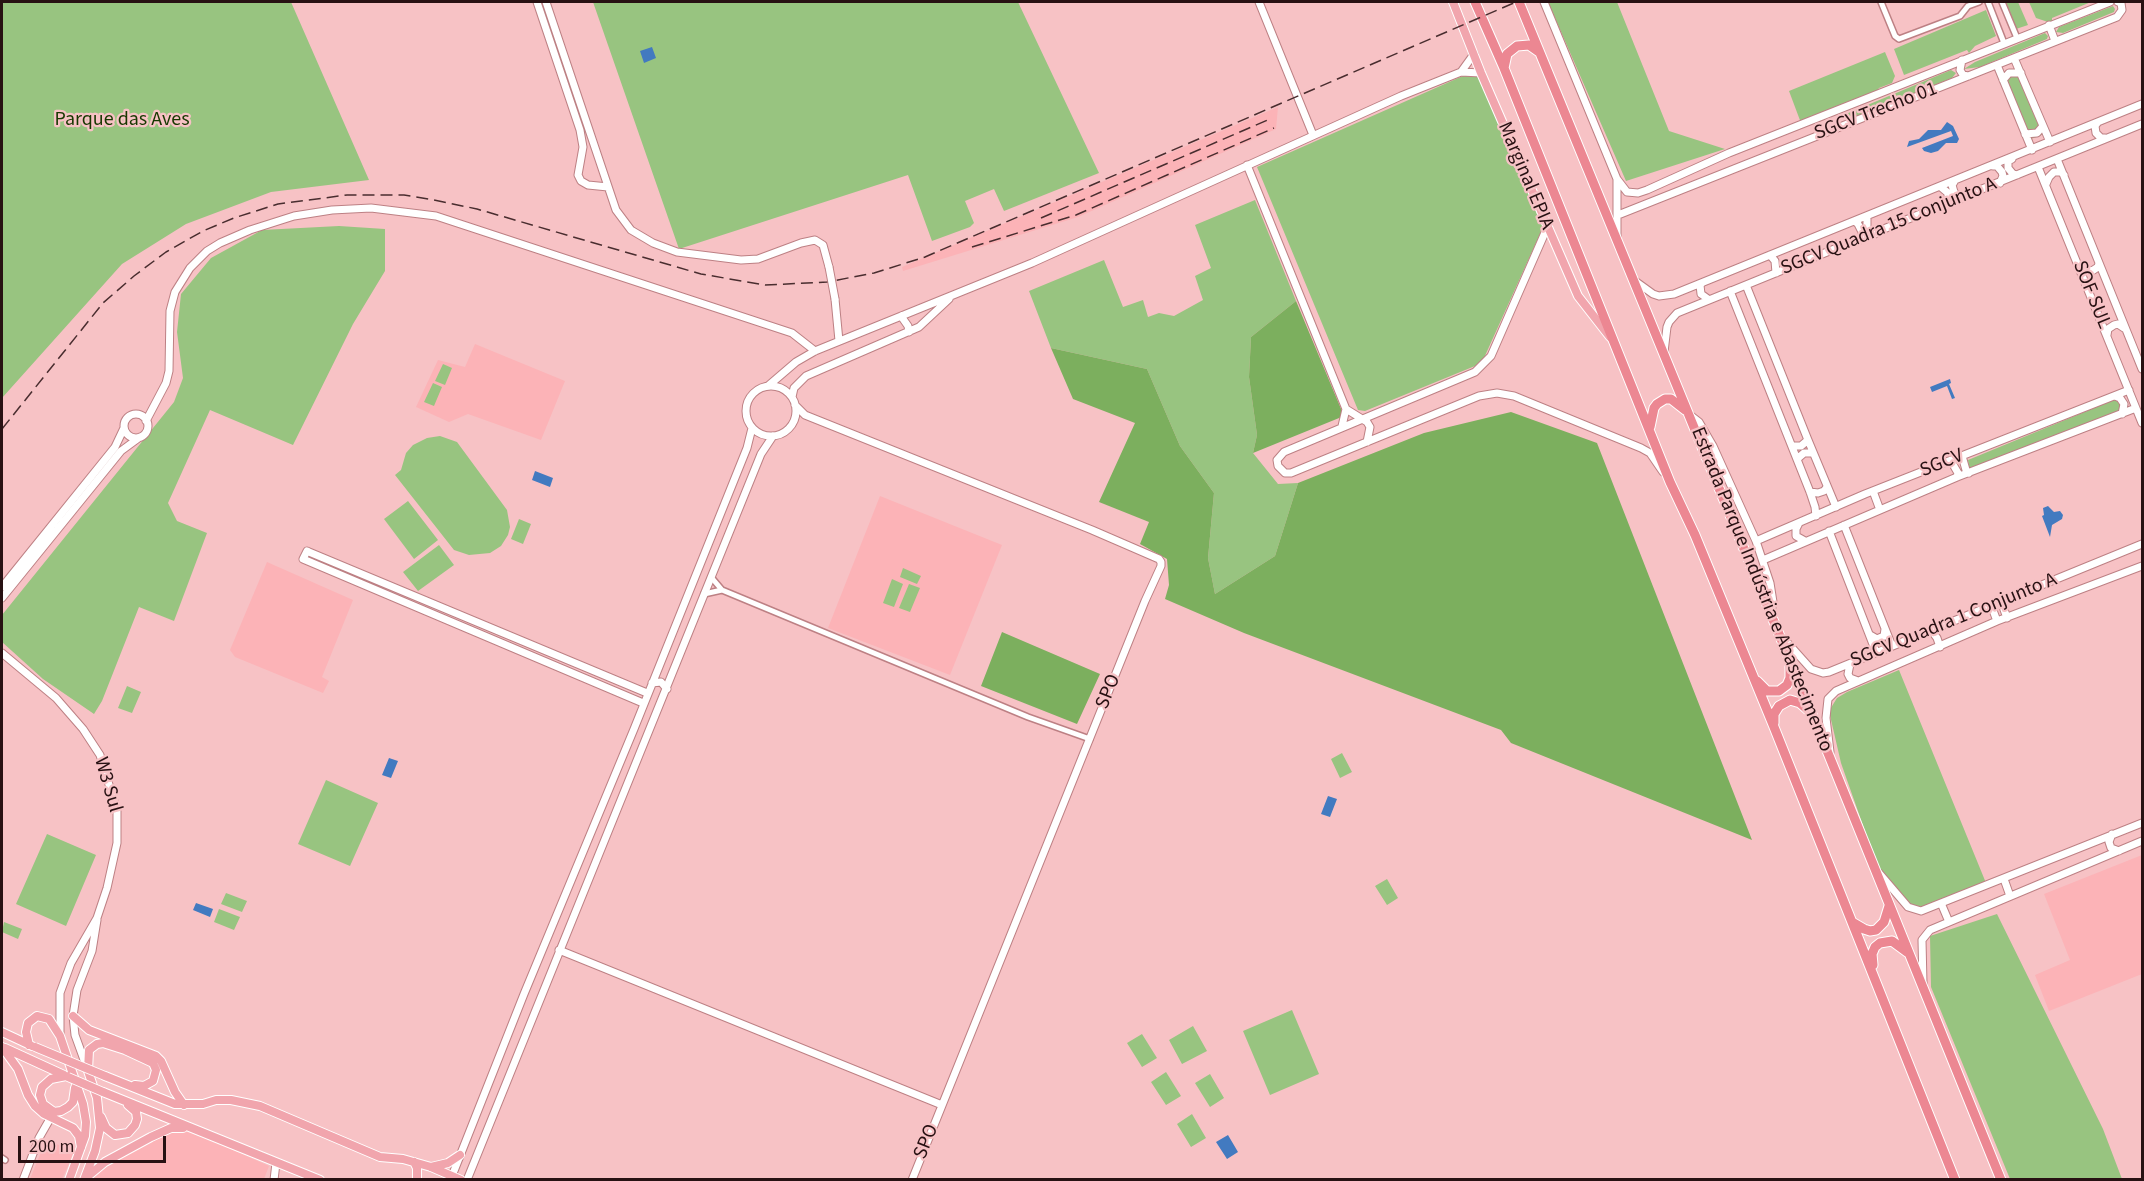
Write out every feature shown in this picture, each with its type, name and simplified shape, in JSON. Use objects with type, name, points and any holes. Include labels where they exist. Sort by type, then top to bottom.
[{"type":"highway","name":"Estrada Parque Indústria e Abastecimento","points":[[1475,2],[1504,68],[1670,482],[1695,535],[1774,727],[1955,1179]]},
{"type":"highway","name":"Estrada Parque Indústria e Abastecimento","points":[[1519,2],[2001,1179]]},
{"type":"highway","points":[[1504,68],[1507,54],[1517,46],[1529,45],[1539,52]]},
{"type":"highway","points":[[1650,431],[1654,408],[1665,399],[1678,403],[1689,414]]},
{"type":"highway","points":[[1753,677],[1767,690],[1779,691],[1787,685],[1790,678],[1789,659]]},
{"type":"highway","points":[[1774,727],[1774,714],[1779,705],[1790,700],[1800,703],[1812,714]]},
{"type":"highway","points":[[1852,922],[1864,929],[1876,930],[1882,926],[1889,906]]},
{"type":"highway","points":[[1874,973],[1872,954],[1880,943],[1892,941],[1909,954]]},
{"type":"main road","name":"Marginal EPIA","points":[[1453,2],[1481,73],[1578,296],[1613,341]]},
{"type":"main road","points":[[32,1046],[26,1028],[37,1016],[49,1019],[60,1036]]},
{"type":"main road","points":[[73,1016],[89,1030],[156,1056],[184,1105]]},
{"type":"main road","points":[[2,1032],[175,1104],[240,1100],[266,1108],[380,1157],[414,1162],[455,1178]]},
{"type":"main road","name":"W3 Sul","points":[[60,1036],[83,1104],[86,1122],[81,1151],[69,1179]]},
{"type":"main road","points":[[88,1071],[89,1050],[103,1043],[153,1063],[156,1068],[154,1079],[144,1086],[117,1081]]},
{"type":"main road","points":[[2,1047],[103,1092],[320,1179]]},
{"type":"main road","points":[[2,1047],[18,1068],[28,1095],[35,1106],[77,1132],[81,1141],[81,1151]]},
{"type":"main road","name":"W3 Sul","points":[[84,1179],[98,1142],[100,1116],[88,1071]]},
{"type":"main road","points":[[67,1077],[51,1079],[42,1087],[41,1098],[46,1107],[58,1112],[68,1107],[74,1097],[75,1085]]},
{"type":"main road","points":[[100,1116],[106,1128],[115,1135],[123,1135],[131,1131],[136,1122],[136,1112],[118,1098]]},
{"type":"main road","points":[[84,1179],[105,1162],[171,1128],[200,1131]]},
{"type":"main road","points":[[431,1167],[448,1163],[460,1155]]},
{"type":"main road","points":[[414,1162],[417,1168],[417,1179]]},
{"type":"street","points":[[537,2],[580,130],[583,147],[578,171],[581,181],[588,185],[608,188]]},
{"type":"street","points":[[546,2],[616,210],[632,230],[643,238],[669,250],[751,260],[815,240],[823,245],[830,267],[839,341]]},
{"type":"street","points":[[1259,2],[1313,135]]},
{"type":"street","points":[[1544,2],[1617,179],[1627,192],[1632,194],[1647,190],[1652,201]]},
{"type":"street","points":[[1881,2],[1895,36],[1899,39],[1960,16],[1968,6],[1979,2]]},
{"type":"street","points":[[1988,2],[2004,43]]},
{"type":"street","points":[[2002,2],[2017,38]]},
{"type":"street","name":"SGCV Trecho 01","points":[[1647,190],[1729,153],[2110,2]]},
{"type":"street","name":"SGCV Trecho 01","points":[[1618,215],[2119,15],[2122,7],[2118,2]]},
{"type":"street","points":[[2049,25],[2055,41]]},
{"type":"street","points":[[1461,72],[1474,54]]},
{"type":"street","points":[[2014,58],[2050,142]]},
{"type":"street","points":[[1962,60],[1960,70],[1963,75],[1968,76]]},
{"type":"street","points":[[1949,65],[1958,72],[1958,81]]},
{"type":"street","points":[[1996,65],[2031,150]]},
{"type":"street","points":[[805,416],[795,419],[786,431],[773,436],[765,435],[752,428],[746,416],[747,403],[755,392],[768,386],[796,362],[815,351],[950,297],[1313,135],[1461,72],[1481,73]]},
{"type":"street","points":[[2003,80],[2009,73],[2021,73]]},
{"type":"street","name":"SGCV Quadra 15 Conjunto A","points":[[1632,277],[1648,292],[1659,296],[1674,294],[2012,159],[2142,104]]},
{"type":"street","points":[[1840,109],[1846,123]]},
{"type":"street","points":[[2098,122],[2095,126],[2096,133],[2101,138],[2105,138]]},
{"type":"street","name":"SGCV Quadra 15 Conjunto A","points":[[1664,355],[1666,332],[1673,317],[1708,299],[1875,234],[2142,124]]},
{"type":"street","points":[[2025,134],[2037,133],[2043,126]]},
{"type":"street","points":[[2084,128],[2088,135],[2087,146]]},
{"type":"street","points":[[581,161],[589,157],[599,160]]},
{"type":"street","points":[[2012,159],[2008,161],[2008,168],[2018,176]]},
{"type":"street","name":"SOF SUL","points":[[2057,159],[2142,369]]},
{"type":"street","points":[[1247,165],[1346,409],[1342,426]]},
{"type":"street","points":[[1993,166],[1997,166],[2002,172],[2000,183]]},
{"type":"street","name":"SOF SUL","points":[[2038,167],[2142,423]]},
{"type":"street","points":[[2046,184],[2054,172],[2061,172],[2065,177]]},
{"type":"street","points":[[595,186],[603,173]]},
{"type":"street","points":[[1617,179],[1617,239]]},
{"type":"street","points":[[1954,182],[1952,185],[1954,192],[1960,199]]},
{"type":"street","points":[[1941,187],[1948,193],[1948,204]]},
{"type":"street","points":[[2,598],[121,451],[147,431],[146,421],[161,395],[169,371],[169,327],[175,292],[183,277],[194,263],[220,243],[272,221],[301,215],[371,208],[436,216],[792,333],[815,351]]},
{"type":"street","points":[[1867,216],[1868,228],[1875,234]]},
{"type":"street","points":[[1855,221],[1862,232],[1860,240]]},
{"type":"street","points":[[1547,228],[1491,356],[1475,372],[1284,452],[1277,460],[1278,466],[1285,473],[1291,473],[1479,396],[1497,393],[1514,396],[1641,448],[1650,453],[1670,482]]},
{"type":"street","points":[[1770,255],[1775,261],[1776,273]]},
{"type":"street","points":[[2080,268],[2092,271],[2098,267],[2099,262]]},
{"type":"street","points":[[1702,283],[1700,290],[1708,299]]},
{"type":"street","points":[[1746,285],[1836,507]]},
{"type":"street","points":[[1730,291],[1810,492],[1816,516]]},
{"type":"street","points":[[792,397],[794,388],[806,376],[909,332],[923,324],[950,297]]},
{"type":"street","points":[[1736,305],[1737,300],[1743,297],[1751,298]]},
{"type":"street","points":[[901,316],[909,332]]},
{"type":"street","points":[[2107,335],[2108,329],[2114,325],[2122,326],[2126,330]]},
{"type":"street","points":[[768,386],[781,388],[792,397],[795,405],[795,419]]},
{"type":"street","name":"SGCV","points":[[1756,541],[1873,491],[2129,390]]},
{"type":"street","points":[[2115,396],[2120,398],[2124,404],[2122,414]]},
{"type":"street","name":"SPO","points":[[795,405],[805,416],[1159,559],[1161,566],[912,1179]]},
{"type":"street","points":[[2,587],[115,447],[129,416],[153,406]]},
{"type":"street","name":"SGCV","points":[[1763,560],[1957,477],[2136,408]]},
{"type":"street","points":[[1346,409],[1362,418],[1371,427],[1367,442]]},
{"type":"street","points":[[138,414],[146,421]]},
{"type":"street","points":[[1689,414],[1699,422],[1713,446],[1756,541],[1770,583],[1773,602],[1770,615]]},
{"type":"street","points":[[124,428],[129,437],[140,437]]},
{"type":"street","points":[[455,1178],[460,1155],[747,448],[752,428]]},
{"type":"street","points":[[467,1179],[761,454],[773,436]]},
{"type":"street","points":[[1792,447],[1801,446],[1808,441]]},
{"type":"street","points":[[1797,459],[1804,453],[1813,453]]},
{"type":"street","points":[[1962,456],[1969,473]]},
{"type":"street","points":[[1951,461],[1958,473],[1957,477]]},
{"type":"street","points":[[1810,492],[1818,493],[1827,487]]},
{"type":"street","points":[[1873,491],[1880,510]]},
{"type":"street","points":[[1799,523],[1796,536],[1805,541]]},
{"type":"street","points":[[1844,525],[1892,646]]},
{"type":"street","points":[[714,526],[729,532]]},
{"type":"street","points":[[1829,531],[1876,652]]},
{"type":"street","name":"SGCV Quadra 1 Conjunto A","points":[[1777,631],[1793,652],[1811,669],[1823,673],[2142,544]]},
{"type":"street","points":[[643,703],[303,559],[307,551],[320,556],[647,693]]},
{"type":"street","points":[[316,564],[320,556]]},
{"type":"street","name":"SGCV Quadra 1 Conjunto A","points":[[1830,758],[1826,718],[1828,699],[1836,691],[1997,621],[2142,566]]},
{"type":"street","points":[[711,577],[722,590],[1028,717],[1090,739]]},
{"type":"street","points":[[704,594],[722,590]]},
{"type":"street","points":[[401,600],[404,592]]},
{"type":"street","points":[[2001,601],[2007,618]]},
{"type":"street","points":[[1991,605],[1997,621]]},
{"type":"street","points":[[473,630],[475,622]]},
{"type":"street","points":[[1870,635],[1877,639],[1884,636],[1885,629]]},
{"type":"street","points":[[1932,630],[1940,647]]},
{"type":"street","points":[[543,660],[548,651]]},
{"type":"street","name":"W3 Sul","points":[[2,653],[63,705],[92,741],[104,763],[117,811],[117,843],[111,873],[97,918],[71,963],[60,993],[60,1036]]},
{"type":"street","points":[[1850,664],[1848,674],[1850,678],[1858,681]]},
{"type":"street","points":[[605,675],[605,686]]},
{"type":"street","points":[[652,682],[661,682],[667,689]]},
{"type":"street","points":[[622,757],[627,763],[636,762]]},
{"type":"street","points":[[1874,867],[1908,907],[1921,911],[2142,823]]},
{"type":"street","points":[[2112,834],[2109,842],[2111,848],[2119,851]]},
{"type":"street","points":[[2098,840],[2105,844],[2107,849],[2104,857]]},
{"type":"street","points":[[1923,990],[1922,940],[1930,930],[2142,842]]},
{"type":"street","points":[[572,877],[582,876],[586,884]]},
{"type":"street","points":[[2004,879],[2010,896]]},
{"type":"street","points":[[1941,903],[1949,922]]},
{"type":"street","name":"W3 Sul","points":[[88,1071],[79,1048],[73,1016],[78,984],[92,951],[97,918]]},
{"type":"street","points":[[559,951],[942,1105]]},
{"type":"street","points":[[529,984],[539,985],[543,989]]},
{"type":"street","points":[[507,1038],[513,1045],[521,1043]]},
{"type":"street","points":[[23,1179],[39,1138],[51,1117]]},
{"type":"street","points":[[276,1179],[281,1165]]},
{"type":"shaded area","points":[[1278,107],[1276,129],[1078,217],[903,271],[902,267]]},
{"type":"shaded area","points":[[475,344],[565,381],[541,440],[468,414],[449,422],[416,407],[438,360],[465,367]]},
{"type":"shaded area","points":[[880,496],[1002,545],[950,675],[828,628]]},
{"type":"shaded area","points":[[267,562],[353,600],[322,677],[329,681],[323,693],[235,657],[230,650]]},
{"type":"shaded area","points":[[2142,855],[2142,974],[2049,1011],[2035,975],[2070,960],[2044,894]]},
{"type":"shaded area","points":[[182,1129],[269,1166],[264,1179],[91,1180],[103,1167],[115,1160],[172,1131]]},
{"type":"shaded area","points":[[46,1140],[74,1151],[68,1166],[62,1179],[30,1179]]},
{"type":"green space","name":"Parque das Aves","points":[[2,2],[291,2],[369,180],[271,192],[186,224],[122,264],[2,398]]},
{"type":"green space","points":[[593,2],[1018,2],[1099,173],[1004,211],[994,189],[965,201],[974,223],[970,227],[932,241],[908,175],[679,249]]},
{"type":"green space","points":[[1548,2],[1617,2],[1669,131],[1725,149],[1626,181]]},
{"type":"green space","points":[[2006,2],[2018,2],[2028,25],[2016,29]]},
{"type":"green space","points":[[2029,2],[2091,2],[2052,18],[2052,21],[2048,22],[2036,18]]},
{"type":"green space","points":[[2113,6],[2114,12],[2063,33],[2056,32],[2059,27]]},
{"type":"green space","points":[[1986,10],[1996,36],[1975,46],[1969,53],[1967,50],[1904,75],[1894,49]]},
{"type":"green space","points":[[2045,33],[2048,36],[2047,39],[1980,67],[1964,69],[1975,62]]},
{"type":"green space","points":[[1885,52],[1895,76],[1892,83],[1879,88],[1876,93],[1801,123],[1789,91]]},
{"type":"green space","points":[[2017,69],[2044,134],[2031,139],[2004,74]]},
{"type":"green space","points":[[1951,70],[1956,73],[1952,78],[1849,120],[1846,119],[1846,114]]},
{"type":"green space","points":[[1473,74],[1480,79],[1542,226],[1540,234],[1484,358],[1475,366],[1365,411],[1358,410],[1257,167],[1465,75]]},
{"type":"green space","points":[[1255,200],[1296,301],[1251,337],[1249,377],[1257,435],[1253,453],[1278,484],[1298,483],[1275,556],[1215,594],[1208,558],[1214,493],[1180,446],[1147,369],[1051,348],[1029,291],[1104,260],[1123,307],[1143,300],[1148,317],[1159,313],[1174,316],[1203,300],[1195,276],[1211,268],[1195,225]]},
{"type":"green space","points":[[339,226],[385,229],[385,271],[353,324],[293,445],[210,410],[168,503],[177,521],[207,533],[174,621],[139,607],[102,701],[94,714],[43,679],[2,642],[2,615],[174,402],[183,378],[177,332],[181,294],[211,258],[262,230]]},
{"type":"green space","points":[[1296,301],[1344,416],[1253,453],[1257,435],[1249,377],[1251,337]]},
{"type":"green space","points":[[1051,348],[1147,369],[1180,446],[1214,493],[1208,558],[1215,594],[1275,556],[1298,483],[1424,433],[1511,412],[1597,443],[1752,840],[1511,743],[1501,730],[1244,633],[1165,599],[1169,585],[1167,559],[1140,544],[1149,522],[1099,502],[1135,423],[1073,399]]},
{"type":"green space","points":[[443,364],[452,368],[445,385],[435,381]]},
{"type":"green space","points":[[433,383],[442,387],[434,406],[424,402]]},
{"type":"green space","points":[[2116,399],[2121,402],[2120,410],[1969,469],[1968,460]]},
{"type":"green space","points":[[440,436],[457,442],[507,510],[510,527],[508,535],[501,546],[490,553],[469,555],[454,550],[395,475],[401,470],[406,453],[413,445],[427,438]]},
{"type":"green space","points":[[408,501],[438,540],[414,559],[384,519]]},
{"type":"green space","points":[[519,519],[531,524],[523,544],[511,539]]},
{"type":"green space","points":[[439,545],[454,565],[418,591],[403,572]]},
{"type":"green space","points":[[903,568],[921,576],[917,584],[900,577]]},
{"type":"green space","points":[[892,579],[903,584],[894,607],[883,603]]},
{"type":"green space","points":[[909,584],[920,588],[910,612],[899,608]]},
{"type":"green space","points":[[1002,632],[1100,674],[1077,724],[981,686]]},
{"type":"green space","points":[[1899,670],[1986,883],[1924,908],[1908,903],[1878,868],[1841,763],[1829,711],[1837,698],[1847,692]]},
{"type":"green space","points":[[127,686],[141,692],[132,713],[118,708]]},
{"type":"green space","points":[[1342,753],[1352,772],[1340,778],[1331,759]]},
{"type":"green space","points":[[326,780],[378,803],[350,866],[298,844]]},
{"type":"green space","points":[[47,834],[96,855],[66,926],[16,904]]},
{"type":"green space","points":[[1387,879],[1398,898],[1387,905],[1375,886]]},
{"type":"green space","points":[[226,893],[247,901],[242,912],[221,904]]},
{"type":"green space","points":[[219,909],[240,917],[234,930],[214,922]]},
{"type":"green space","points":[[1997,914],[2103,1129],[2122,1179],[2010,1179],[1931,987],[1930,936]]},
{"type":"green space","points":[[4,922],[22,929],[18,939],[2,932]]},
{"type":"green space","points":[[1292,1010],[1319,1074],[1270,1095],[1243,1031]]},
{"type":"green space","points":[[1193,1026],[1207,1051],[1182,1064],[1169,1040]]},
{"type":"green space","points":[[1142,1034],[1157,1058],[1142,1067],[1127,1043]]},
{"type":"green space","points":[[1166,1072],[1181,1096],[1166,1105],[1151,1082]]},
{"type":"green space","points":[[1210,1074],[1224,1098],[1210,1107],[1195,1083]]},
{"type":"green space","points":[[1192,1114],[1206,1138],[1191,1147],[1177,1124]]},
{"type":"water","points":[[652,47],[656,58],[644,63],[640,51]]},
{"type":"water","points":[[1947,122],[1953,126],[1959,139],[1957,143],[1946,143],[1938,151],[1931,153],[1922,148],[1953,136],[1951,131],[1907,147],[1909,141],[1919,139],[1928,130],[1941,130]]},
{"type":"water","points":[[1950,379],[1949,384],[1955,398],[1952,399],[1947,386],[1932,392],[1930,387]]},
{"type":"water","points":[[535,471],[553,478],[550,487],[532,480]]},
{"type":"water","points":[[2048,506],[2054,512],[2060,511],[2063,515],[2062,519],[2052,525],[2050,537],[2042,516],[2044,515],[2043,508]]},
{"type":"water","points":[[389,758],[398,761],[391,778],[382,775]]},
{"type":"water","points":[[1328,796],[1337,799],[1330,817],[1321,814]]},
{"type":"water","points":[[196,903],[213,909],[210,917],[193,910]]},
{"type":"water","points":[[1228,1135],[1238,1152],[1227,1159],[1216,1142]]},
{"type":"railway","points":[[2,429],[103,303],[134,276],[166,252],[203,231],[278,204],[347,195],[404,195],[477,209],[701,274],[765,285],[827,282],[874,273],[925,257],[1516,2]]},
{"type":"railway","points":[[1041,218],[1270,119]]},
{"type":"railway","points":[[972,247],[1076,215],[1274,128]]}]
